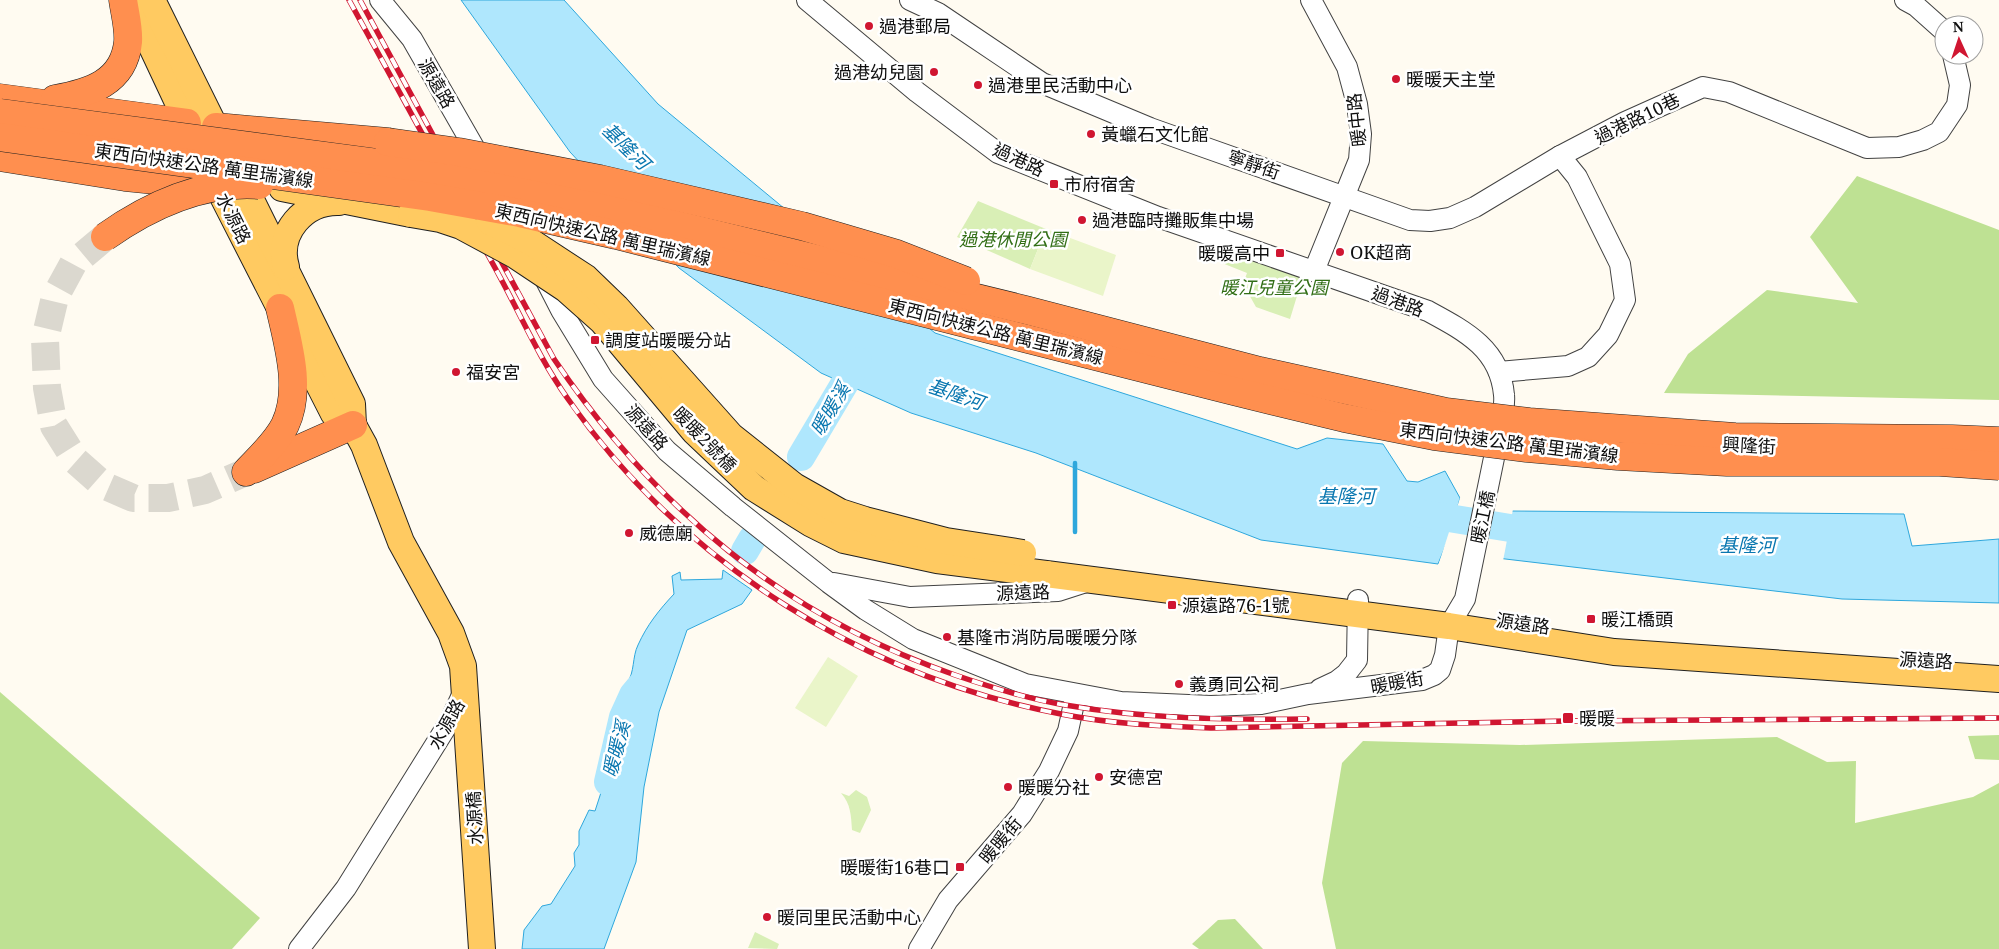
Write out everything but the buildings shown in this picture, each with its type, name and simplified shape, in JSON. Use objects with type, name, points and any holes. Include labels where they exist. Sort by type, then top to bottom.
[{"type":"highway","points":[[7,104],[56,99],[86,92],[96,89],[111,78],[123,61],[126,51],[128,30],[123,0]]},
{"type":"highway","points":[[7,104],[187,123]]},
{"type":"highway","name":"東西向快速公路 萬里瑞濱線","points":[[7,104],[385,164],[575,200],[1026,310],[1260,372],[1446,412],[1529,422],[1734,437],[1999,441]]},
{"type":"highway","points":[[216,127],[388,142],[458,152],[590,177],[802,226],[897,254],[966,281],[1026,310]]},
{"type":"highway","name":"東西向快速公路 萬里瑞濱線","points":[[0,136],[419,202],[520,213],[616,235],[1232,391],[1344,418],[1434,436],[1527,448],[1618,456],[1727,462],[1940,462],[1999,466]]},
{"type":"highway","points":[[0,144],[214,179]]},
{"type":"highway","points":[[0,157],[125,177],[175,182],[214,179]]},
{"type":"highway","points":[[104,238],[138,216],[166,203],[187,195],[227,186],[253,184],[419,202]]},
{"type":"highway","points":[[280,308],[293,376],[289,410],[285,425],[276,438],[246,472],[353,425]]},
{"type":"main road","name":"水源路","points":[[130,0],[214,179],[334,414],[353,425]]},
{"type":"main road","name":"水源路","points":[[152,0],[352,404],[353,425],[364,445],[401,542],[451,633],[463,666],[466,687]]},
{"type":"main road","points":[[187,123],[216,127],[323,161],[419,202]]},
{"type":"main road","points":[[214,179],[242,180],[357,203]]},
{"type":"main road","points":[[288,274],[284,249],[287,236],[300,215],[309,208],[334,202],[419,202]]},
{"type":"main road","name":"暖暖2號橋","points":[[419,202],[477,215],[522,238],[586,278],[616,306],[731,436],[794,486],[840,512],[865,520],[1047,565]]},
{"type":"main road","name":"源遠路","points":[[1047,565],[1093,580],[1357,607],[1457,613],[1616,637],[1999,665]]},
{"type":"main road","name":"源遠路","points":[[1047,565],[1357,607]]},
{"type":"main road","name":"源遠路","points":[[1457,613],[1614,652],[1999,679]]},
{"type":"main road","name":"水源橋","points":[[466,687],[482,949]]},
{"type":"street","name":"源遠路","points":[[380,0],[412,39],[497,187],[562,310],[604,378],[667,450],[733,507],[830,583],[910,597],[1058,591],[1093,580]]},
{"type":"street","name":"過港路","points":[[807,0],[917,92],[998,153],[1158,217],[1428,311],[1464,331],[1492,357],[1499,372],[1504,396],[1499,435]]},
{"type":"street","name":"寧靜街","points":[[910,0],[938,13],[1042,83],[1150,128],[1344,195],[1410,220],[1430,222],[1450,218],[1475,207]]},
{"type":"street","name":"暖中路","points":[[1311,0],[1347,67],[1357,104],[1361,134],[1359,160],[1314,271]]},
{"type":"street","points":[[1905,0],[1916,6],[1934,22]]},
{"type":"street","name":"過港路10巷","points":[[1475,207],[1560,156],[1624,122],[1703,87],[1729,92],[1867,148],[1899,147],[1923,140],[1939,132],[1957,105],[1960,85],[1955,65]]},
{"type":"street","points":[[1499,372],[1568,366],[1588,357],[1608,335],[1625,300],[1620,264],[1577,177],[1560,156]]},
{"type":"street","name":"興隆街","points":[[1499,435],[1999,456]]},
{"type":"street","name":"暖江橋","points":[[1457,613],[1499,435]]},
{"type":"street","name":"暖暖街","points":[[830,583],[866,610],[913,639],[1025,684],[1121,702],[1211,706],[1261,704],[1308,694],[1422,680],[1440,670],[1457,613]]},
{"type":"street","name":"暖暖街","points":[[1308,694],[1337,681],[1346,674],[1357,660],[1357,607]]},
{"type":"street","name":"水源路","points":[[299,949],[346,888],[450,721],[466,687]]},
{"type":"street","name":"暖暖街","points":[[918,949],[948,900],[1022,814],[1049,772],[1068,731],[1076,694]]},
{"type":"green space","points":[[1857,176],[1999,230],[1999,400],[1664,393],[1688,354],[1767,290],[1858,303],[1810,237]]},
{"type":"green space","name":"過港休閒公園","points":[[978,201],[1046,229],[1030,269],[957,237]]},
{"type":"green space","points":[[1046,229],[1116,255],[1103,296],[1030,269]]},
{"type":"green space","name":"暖江兒童公園","points":[[1226,247],[1304,273],[1290,319],[1256,307],[1243,284],[1247,273],[1217,261]]},
{"type":"green space","points":[[828,657],[858,676],[826,727],[795,708]]},
{"type":"green space","points":[[0,692],[260,918],[232,949],[0,949]]},
{"type":"green space","points":[[1999,735],[1999,760],[1975,759],[1968,736]]},
{"type":"green space","points":[[1777,737],[1827,762],[1856,761],[1855,823],[1973,797],[1999,783],[1999,949],[1336,949],[1322,883],[1342,763],[1363,741],[1520,745]]},
{"type":"green space","points":[[856,790],[867,797],[871,810],[860,833],[852,830],[849,806],[841,793],[849,796]]},
{"type":"green space","points":[[1235,919],[1263,949],[1199,949],[1192,944],[1218,920]]},
{"type":"green space","points":[[755,932],[779,944],[777,949],[748,948]]},
{"type":"water","points":[[461,0],[564,0],[658,104],[935,333],[1297,449],[1327,438],[1383,444],[1407,481],[1418,482],[1445,471],[1460,498],[1451,532],[1438,564],[1261,540],[1036,453],[911,413],[821,373],[679,268],[570,152]]},
{"type":"water","points":[[1509,511],[1904,514],[1912,546],[1999,539],[1999,603],[1842,599],[1497,558]]},
{"type":"water","points":[[723,570],[752,590],[742,604],[687,630],[659,712],[644,787],[636,862],[604,949],[522,949],[524,930],[542,906],[551,904],[575,866],[574,853],[579,845],[579,831],[589,810],[595,811],[631,700],[627,683],[630,679],[636,650],[649,624],[674,594],[672,576],[680,572],[681,580],[722,579]]},
{"type":"pier","points":[[1461,495],[1462,498],[1454,533],[1438,566]]},
{"type":"pier","points":[[1509,509],[1513,509],[1503,561],[1496,561],[1495,558]]},
{"type":"waterway","name":"暖暖溪","points":[[801,457],[858,361]]},
{"type":"waterway","points":[[1075,463],[1075,532]]},
{"type":"waterway","name":"基隆河","points":[[1418,513],[1541,533]]},
{"type":"waterway","name":"暖暖溪","points":[[745,551],[752,539]]},
{"type":"waterway","name":"暖暖溪","points":[[608,782],[623,717],[633,695],[653,671]]},
{"type":"tunnel","points":[[105,237],[73,264],[55,297],[45,339],[47,388],[54,426],[76,461],[103,485],[133,498],[168,498],[205,490],[246,472]]},
{"type":"railway","points":[[349,0],[547,367],[568,399],[614,458],[666,512],[723,561],[784,604],[849,641],[917,672],[988,697],[1061,714],[1117,722],[1212,728],[1568,721],[1999,718]]},
{"type":"railway","points":[[360,0],[554,359],[593,413],[635,463],[680,509],[728,551],[780,588],[834,622],[893,651],[955,675],[1009,692],[1095,710],[1156,716],[1216,719],[1307,719]]},
{"type":"place","name":"過港郵局","points":[[869,26]]},
{"type":"place","name":"過港幼兒園","points":[[934,72]]},
{"type":"place","name":"暖暖天主堂","points":[[1396,79]]},
{"type":"place","name":"過港里民活動中心","points":[[978,85]]},
{"type":"place","name":"黃蠟石文化館","points":[[1091,134]]},
{"type":"place","name":"市府宿舍","points":[[1054,184]]},
{"type":"place","name":"過港臨時攤販集中場","points":[[1082,220]]},
{"type":"place","name":"OK超商","points":[[1340,252]]},
{"type":"place","name":"暖暖高中","points":[[1280,253]]},
{"type":"place","name":"調度站暖暖分站","points":[[595,340]]},
{"type":"place","name":"福安宮","points":[[456,372]]},
{"type":"place","name":"威德廟","points":[[629,533]]},
{"type":"place","name":"源遠路76-1號","points":[[1172,605]]},
{"type":"place","name":"暖江橋頭","points":[[1591,619]]},
{"type":"place","name":"基隆市消防局暖暖分隊","points":[[947,637]]},
{"type":"place","name":"義勇同公祠","points":[[1179,684]]},
{"type":"place","name":"暖暖","points":[[1568,718]]},
{"type":"place","name":"安德宮","points":[[1099,777]]},
{"type":"place","name":"暖暖分社","points":[[1008,787]]},
{"type":"place","name":"暖暖街16巷口","points":[[960,867]]},
{"type":"place","name":"暖同里民活動中心","points":[[767,917]]}]
